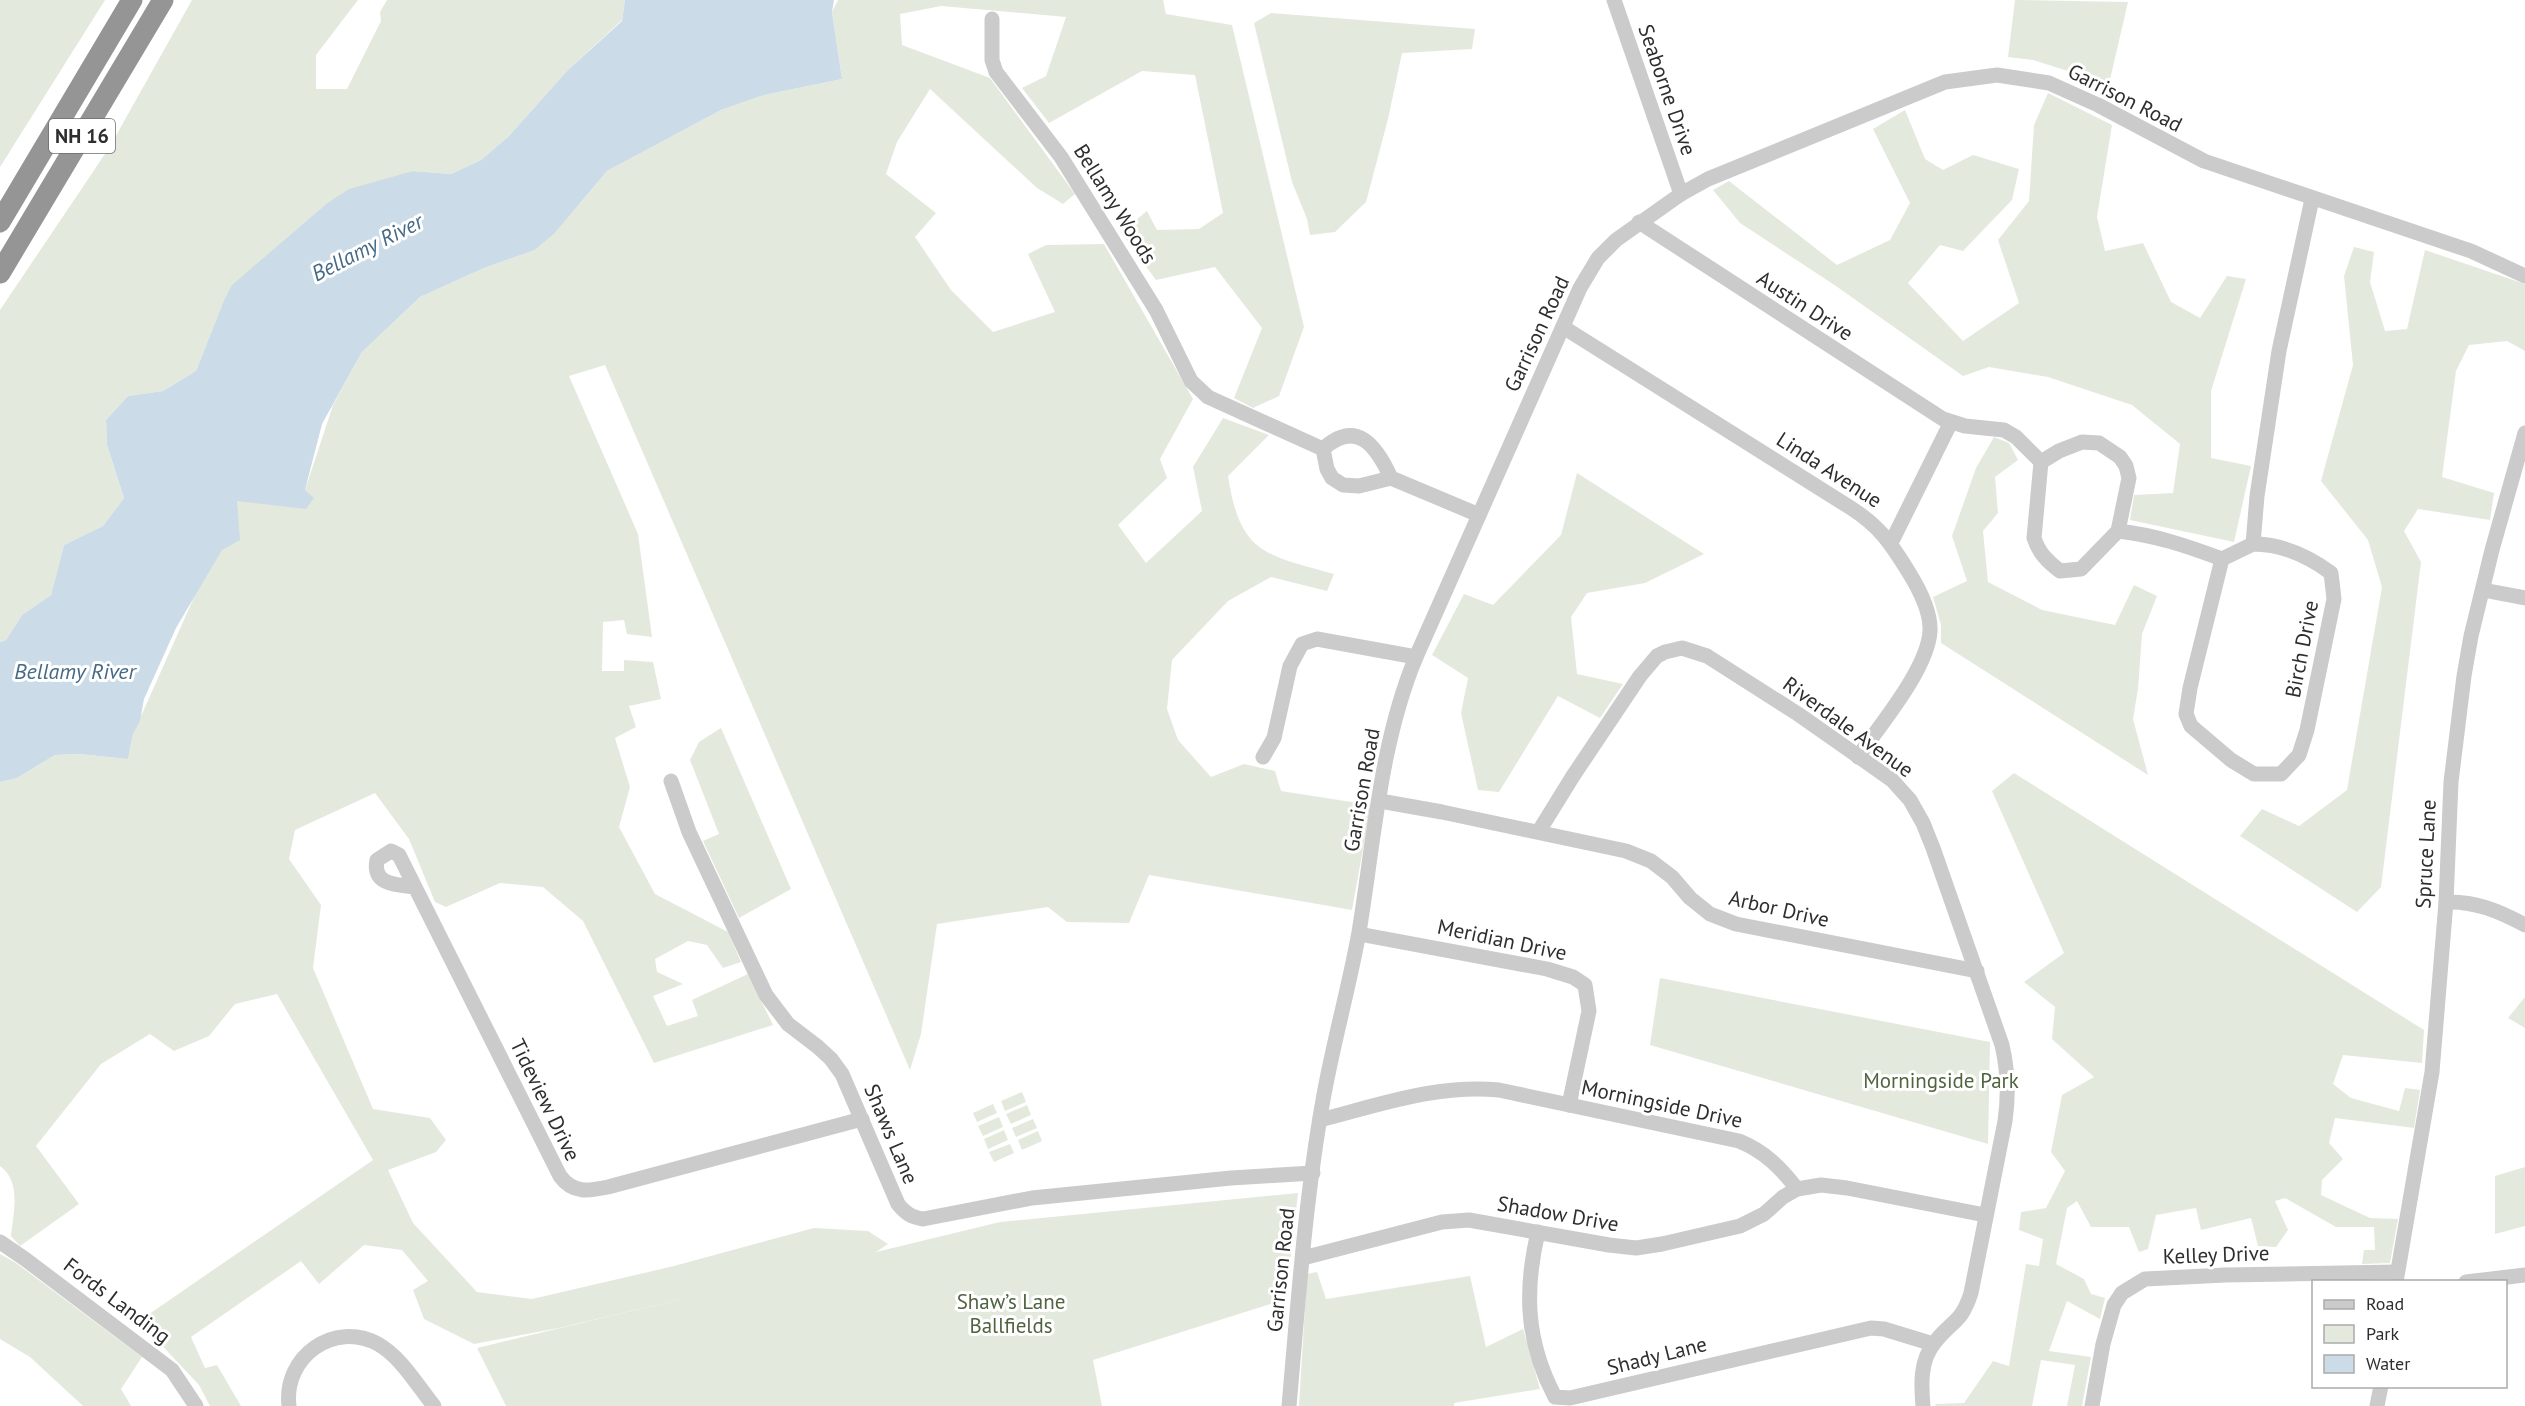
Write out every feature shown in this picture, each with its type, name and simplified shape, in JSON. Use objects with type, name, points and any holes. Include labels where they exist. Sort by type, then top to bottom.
[{"type":"highway","name":"NH 16","points":[[0,222],[132,0]]},
{"type":"highway","name":"NH 16","points":[[0,273],[163,0]]},
{"type":"street","name":"Seaborne Drive","points":[[1614,0],[1681,194]]},
{"type":"street","name":"Bellamy Woods","points":[[992,20],[992,60],[996,72],[1061,157],[1156,310],[1191,381],[1200,391],[1221,403],[1323,449]]},
{"type":"street","name":"Garrison Road","points":[[1289,1406],[1303,1258],[1320,1120],[1359,933],[1380,801],[1400,703],[1416,657],[1580,288],[1598,258],[1639,222],[1681,194],[1734,167],[1945,82],[1997,75],[2049,83],[2098,105],[2204,161],[2471,251],[2525,276]]},
{"type":"street","points":[[2118,531],[2174,541],[2222,559],[2253,544],[2257,496],[2279,351],[2312,199]]},
{"type":"street","name":"Austin Drive","points":[[1639,222],[1911,400],[1951,422],[1965,426],[2004,430],[2016,436],[2041,462]]},
{"type":"street","name":"Linda Avenue","points":[[1563,327],[1874,523],[1891,543],[1921,591],[1930,630],[1924,656],[1858,757]]},
{"type":"street","points":[[1891,543],[1951,422]]},
{"type":"street","name":"Spruce Lane","points":[[2397,1277],[2431,1083],[2446,902],[2451,782],[2458,716],[2471,636],[2492,550],[2525,433]]},
{"type":"street","points":[[1391,478],[1379,455],[1362,438],[1353,435],[1342,437],[1323,449],[1327,469],[1332,478],[1342,485],[1359,486],[1391,478],[1479,515]]},
{"type":"street","points":[[2082,442],[2099,443],[2120,457],[2126,466],[2129,477],[2118,531],[2081,569],[2060,571],[2038,550],[2034,538],[2041,462],[2059,451],[2082,442]]},
{"type":"street","name":"Birch Drive","points":[[2222,559],[2190,688],[2186,714],[2191,726],[2231,760],[2254,774],[2281,774],[2299,755],[2307,730],[2334,599],[2331,573],[2310,558],[2271,544],[2253,544]]},
{"type":"street","points":[[2483,590],[2525,598]]},
{"type":"street","points":[[1263,757],[1274,738],[1290,666],[1302,644],[1317,639],[1416,657]]},
{"type":"street","name":"Riverdale Avenue","points":[[1539,831],[1640,676],[1657,656],[1682,648],[1707,656],[1798,714],[1892,780],[1910,800],[1923,823],[1977,971],[2002,1045],[2008,1071],[2007,1111],[1985,1215]]},
{"type":"street","name":"Shaws Lane","points":[[671,781],[689,832],[766,995],[788,1024],[831,1059],[842,1074],[898,1204],[913,1218],[923,1219],[1032,1198],[1231,1178],[1313,1173]]},
{"type":"street","name":"Arbor Drive","points":[[1380,801],[1539,831],[1626,851],[1651,861],[1672,878],[1689,898],[1710,914],[1736,924],[1977,971]]},
{"type":"street","name":"Tideview Drive","points":[[415,887],[560,1176],[573,1189],[591,1191],[608,1187],[862,1119]]},
{"type":"street","points":[[2446,902],[2466,902],[2479,905],[2525,925]]},
{"type":"street","name":"Meridian Drive","points":[[1359,933],[1547,969],[1573,977],[1585,985],[1588,1011],[1569,1105]]},
{"type":"street","name":"Morningside Drive","points":[[1320,1120],[1420,1095],[1473,1088],[1499,1090],[1739,1141],[1762,1153],[1784,1171],[1797,1190]]},
{"type":"street","points":[[1797,1190],[1821,1185],[1847,1188],[1985,1215],[1971,1293],[1965,1311],[1957,1322],[1933,1344],[1927,1354],[1922,1375],[1923,1406]]},
{"type":"street","name":"Shadow Drive","points":[[1303,1258],[1442,1222],[1469,1220],[1636,1248],[1740,1226],[1764,1214],[1783,1197],[1797,1190]]},
{"type":"street","name":"Shady Lane","points":[[1538,1232],[1530,1267],[1531,1322],[1543,1374],[1555,1396],[1570,1398],[1871,1328],[1884,1329],[1933,1344]]},
{"type":"street","name":"Fords Landing","points":[[0,1242],[25,1258],[172,1370],[196,1406]]},
{"type":"street","name":"Kelley Drive","points":[[2092,1406],[2103,1344],[2114,1305],[2122,1293],[2145,1279],[2225,1275],[2397,1277]]},
{"type":"street","points":[[2476,1280],[2525,1275]]},
{"type":"street","points":[[289,1406],[289,1383],[298,1362],[314,1348],[345,1337],[367,1339],[390,1353],[434,1406]]},
{"type":"green space","points":[[0,0],[105,0],[0,167]]},
{"type":"green space","points":[[192,0],[358,0],[316,55],[316,89],[347,89],[381,21],[380,12],[387,0],[625,0],[622,20],[568,70],[508,137],[481,160],[451,174],[413,171],[326,204],[233,285],[224,300],[196,371],[163,391],[128,396],[106,420],[107,445],[124,498],[103,526],[64,545],[51,595],[22,615],[6,640],[0,642],[0,310],[109,148]]},
{"type":"green space","name":"Shaw’s Lane Ballfields","points":[[838,0],[1163,0],[1166,14],[1232,25],[1304,327],[1279,396],[1253,408],[1234,398],[1262,328],[1215,267],[1156,280],[1121,232],[1147,211],[1157,230],[1199,229],[1223,213],[1195,75],[1142,71],[1049,123],[1022,88],[1046,76],[1066,17],[941,6],[900,14],[902,45],[990,78],[1075,194],[1063,204],[1037,188],[930,89],[897,142],[886,174],[936,213],[915,237],[951,290],[993,332],[1055,312],[1028,254],[1046,245],[1104,244],[1193,399],[1160,459],[1167,478],[1118,525],[1146,563],[1202,511],[1193,467],[1223,418],[1269,435],[1228,476],[1240,522],[1260,547],[1273,555],[1334,574],[1327,591],[1271,577],[1228,601],[1172,660],[1167,709],[1178,740],[1211,777],[1244,764],[1275,771],[1281,791],[1371,805],[1352,910],[1149,875],[1129,923],[1067,922],[1048,907],[937,924],[921,1034],[910,1070],[605,365],[569,376],[638,534],[652,637],[627,634],[624,620],[603,622],[602,671],[624,671],[624,660],[653,662],[661,699],[629,706],[636,727],[615,738],[630,787],[619,827],[655,894],[728,932],[741,962],[723,968],[707,945],[688,941],[655,959],[657,972],[683,984],[653,996],[667,1026],[698,1016],[692,1000],[748,974],[773,1025],[654,1063],[583,921],[543,887],[500,883],[446,907],[435,902],[409,839],[375,793],[295,830],[289,859],[321,905],[313,968],[373,1109],[430,1118],[446,1140],[436,1152],[388,1170],[413,1223],[477,1292],[532,1299],[674,1266],[814,1228],[868,1231],[888,1244],[876,1252],[1000,1222],[1298,1193],[1286,1299],[1093,1360],[1102,1406],[506,1406],[477,1348],[732,1287],[559,1328],[474,1344],[424,1319],[413,1290],[428,1281],[402,1250],[364,1245],[319,1284],[301,1261],[191,1337],[205,1368],[217,1365],[241,1406],[210,1406],[199,1385],[139,1321],[373,1160],[277,994],[235,1004],[209,1036],[174,1051],[150,1034],[101,1064],[36,1146],[79,1204],[20,1246],[11,1236],[14,1189],[7,1173],[0,1166],[0,782],[17,778],[55,755],[79,754],[128,759],[133,734],[237,501],[305,490],[333,405],[362,352],[420,297],[484,268],[535,250],[555,233],[607,171],[721,110],[764,95],[842,79],[832,12]]},
{"type":"green space","points":[[2015,0],[2128,2],[2109,84],[2033,60],[2008,57]]},
{"type":"green space","points":[[1271,13],[1475,29],[1472,49],[1402,53],[1388,119],[1366,202],[1335,232],[1310,235],[1307,219],[1292,182],[1254,23]]},
{"type":"green space","points":[[2048,93],[2112,125],[2097,217],[2105,251],[2143,243],[2171,302],[2200,318],[2227,276],[2246,279],[2211,391],[2211,458],[2251,466],[2234,542],[2130,520],[2134,495],[2173,493],[2180,444],[2132,405],[2048,377],[1989,367],[1963,376],[1836,286],[1740,223],[1713,190],[1729,181],[1837,265],[1890,240],[1910,203],[1873,129],[1905,110],[1925,159],[1943,170],[1973,155],[2019,169],[2012,200],[1963,251],[1940,245],[1908,283],[1963,341],[2019,303],[1998,240],[2029,201],[2034,125]]},
{"type":"green space","points":[[2354,247],[2374,252],[2370,282],[2385,331],[2407,329],[2425,250],[2525,284],[2525,351],[2507,341],[2469,345],[2456,371],[2442,477],[2494,493],[2490,520],[2418,509],[2404,531],[2421,562],[2381,887],[2357,912],[2240,836],[2262,809],[2299,826],[2347,790],[2382,587],[2368,540],[2321,481],[2353,365],[2344,276]]},
{"type":"green space","points":[[1994,437],[2009,443],[2018,460],[1995,477],[1998,513],[1983,531],[1988,582],[2042,610],[2115,625],[2134,585],[2157,596],[2142,634],[2138,689],[2133,719],[2148,775],[1941,643],[1941,625],[1933,597],[1967,581],[1952,536],[1976,468]]},
{"type":"green space","points":[[1577,473],[1704,554],[1645,583],[1587,593],[1571,617],[1577,674],[1623,684],[1600,718],[1558,696],[1499,792],[1478,790],[1461,713],[1468,678],[1432,655],[1464,594],[1493,605],[1561,535]]},
{"type":"green space","points":[[721,728],[791,889],[739,918],[703,841],[719,834],[690,760],[699,742]]},
{"type":"green space","points":[[2014,773],[2424,1030],[2422,1063],[2343,1055],[2333,1084],[2351,1098],[2399,1111],[2405,1088],[2420,1090],[2414,1128],[2335,1118],[2329,1143],[2343,1159],[2322,1180],[2321,1195],[2370,1218],[2398,1219],[2390,1263],[2362,1264],[2364,1250],[2375,1250],[2374,1227],[2336,1227],[2285,1198],[2275,1201],[2288,1230],[2276,1247],[2258,1246],[2251,1218],[2201,1230],[2196,1208],[2156,1215],[2148,1249],[2139,1252],[2129,1227],[2091,1227],[2077,1201],[2067,1208],[2056,1264],[2084,1279],[2091,1294],[2105,1298],[2100,1319],[2067,1301],[2049,1351],[2091,1357],[2082,1406],[2067,1406],[2075,1365],[2041,1360],[2032,1406],[1936,1406],[1935,1404],[1964,1403],[1993,1361],[2009,1366],[2026,1264],[2039,1266],[2043,1239],[2019,1230],[2021,1212],[2046,1208],[2065,1171],[2051,1152],[2062,1095],[2094,1077],[2052,1039],[2055,1007],[2024,982],[2064,953],[1992,791]]},
{"type":"green space","name":"Morningside Park","points":[[1660,978],[1990,1042],[1988,1144],[1650,1045]]},
{"type":"green space","points":[[2525,997],[2525,1028],[2508,1018]]},
{"type":"green space","points":[[1022,1092],[1026,1102],[1005,1111],[1001,1101]]},
{"type":"green space","points":[[993,1104],[997,1113],[977,1122],[973,1113]]},
{"type":"green space","points":[[1027,1105],[1031,1115],[1011,1124],[1006,1114]]},
{"type":"green space","points":[[999,1117],[1003,1127],[983,1136],[978,1126]]},
{"type":"green space","points":[[1033,1119],[1037,1128],[1016,1137],[1012,1128]]},
{"type":"green space","points":[[1004,1130],[1008,1140],[988,1149],[984,1139]]},
{"type":"green space","points":[[1038,1131],[1042,1141],[1022,1150],[1018,1140]]},
{"type":"green space","points":[[1010,1144],[1014,1153],[994,1162],[989,1152]]},
{"type":"green space","points":[[2525,1167],[2525,1226],[2495,1234],[2495,1176]]},
{"type":"green space","points":[[0,1254],[16,1263],[142,1357],[121,1389],[131,1406],[83,1406],[30,1357],[0,1339]]},
{"type":"green space","points":[[1317,1272],[1326,1299],[1470,1276],[1486,1347],[1523,1329],[1540,1389],[1454,1403],[1454,1406],[1299,1406],[1307,1274]]},
{"type":"water","name":"Bellamy River","points":[[625,0],[834,0],[832,12],[842,79],[764,95],[721,110],[607,171],[555,233],[535,250],[484,268],[420,297],[362,352],[322,424],[305,490],[314,498],[306,509],[237,501],[240,540],[222,550],[176,628],[144,699],[140,721],[133,734],[128,759],[79,754],[55,755],[17,778],[0,782],[0,642],[6,640],[22,615],[51,595],[64,545],[103,526],[124,498],[107,445],[106,420],[128,396],[163,391],[196,371],[232,285],[326,204],[349,189],[413,171],[451,174],[481,160],[508,137],[568,70],[622,21]]}]
